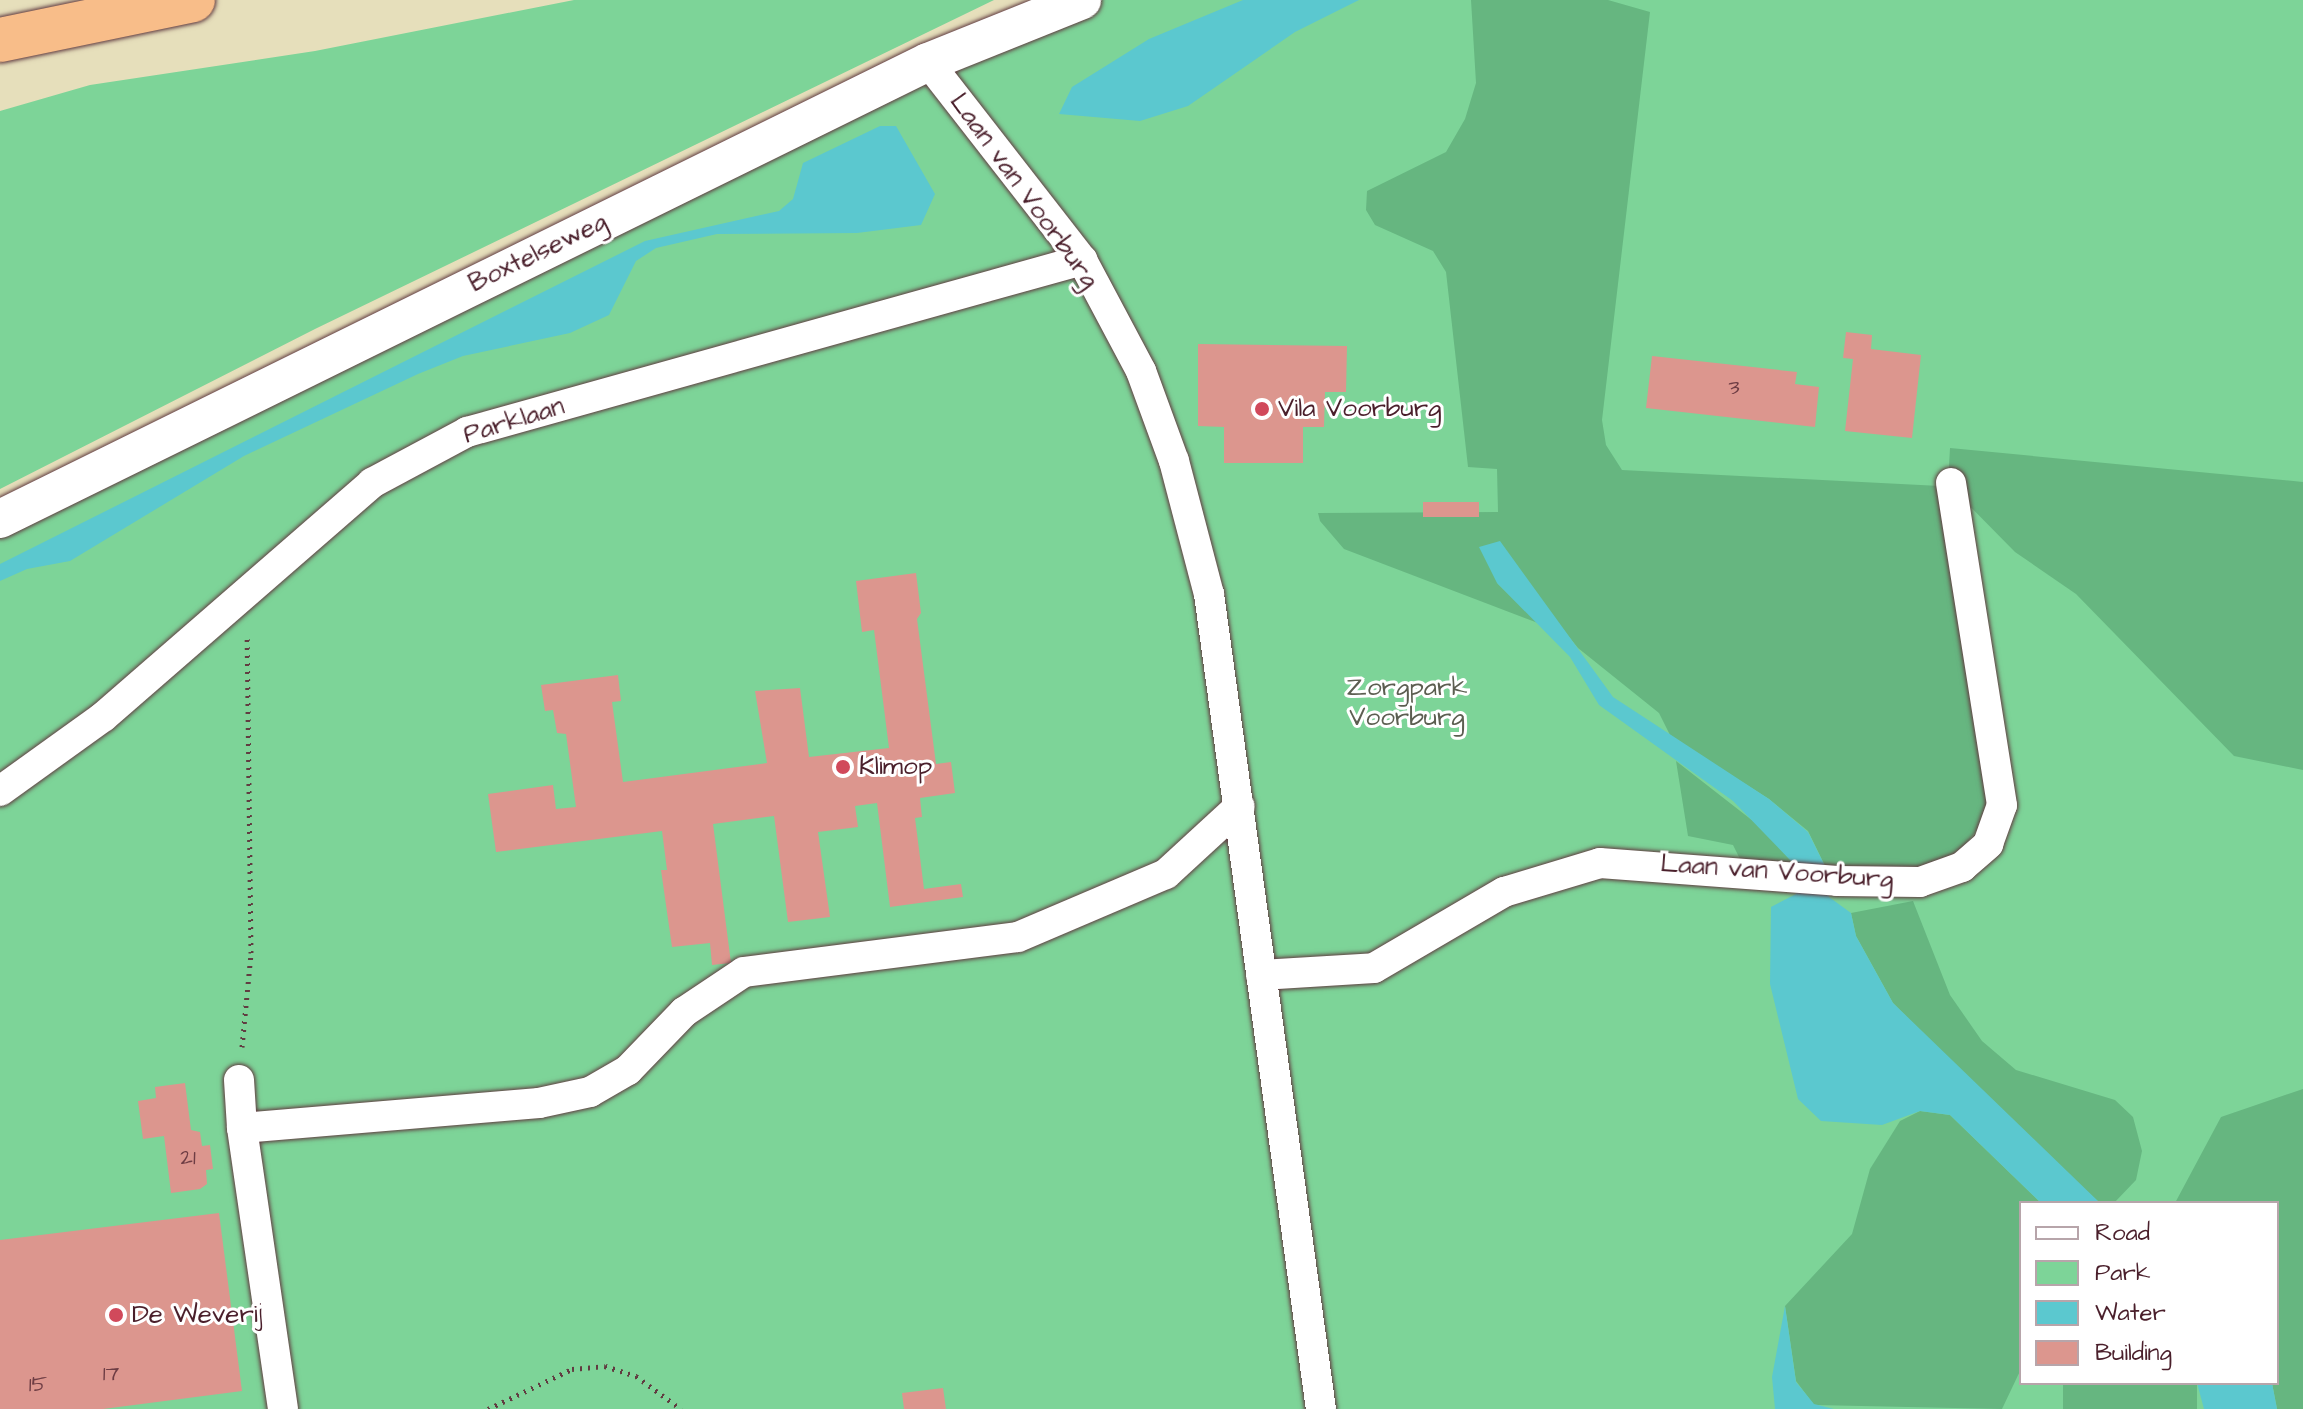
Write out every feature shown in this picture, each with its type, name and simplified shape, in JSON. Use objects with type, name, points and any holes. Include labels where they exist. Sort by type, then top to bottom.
[{"type":"highway","points":[[0,40],[193,0]]},
{"type":"street","name":"Boxtelseweg","points":[[0,519],[928,62],[1082,0]]},
{"type":"street","name":"Laan van Voorburg","points":[[928,62],[1082,260],[1141,371],[1174,461],[1209,594],[1321,1409]]},
{"type":"street","name":"Parklaan","points":[[0,791],[103,717],[372,483],[467,432],[1082,260]]},
{"type":"street","name":"Laan van Voorburg","points":[[1261,975],[1374,968],[1504,892],[1600,863],[1837,881],[1920,882],[1962,867],[1988,844],[2002,805],[1951,483]]},
{"type":"street","points":[[242,1128],[539,1103],[590,1092],[628,1070],[684,1012],[744,972],[1018,937],[1166,874],[1240,806]]},
{"type":"street","points":[[239,1080],[242,1128],[283,1409]]},
{"type":"path","points":[[235,599],[246,619],[250,742],[251,953],[239,1080]]},
{"type":"path","points":[[488,1409],[572,1369],[605,1366],[636,1376],[681,1409]]},
{"type":"green space","points":[[574,0],[994,0],[315,329],[0,489],[0,111],[90,85],[315,51]]},
{"type":"green space","name":"Zorgpark Voorburg","points":[[1082,0],[2303,0],[2303,1409],[0,1409],[0,519]]},
{"type":"green space","points":[[1471,0],[1608,0],[1650,12],[1602,420],[1606,445],[1622,470],[1940,486],[1988,797],[1981,825],[1963,847],[1938,864],[1911,870],[1826,868],[1808,831],[1769,799],[1671,737],[1659,713],[1578,648],[1540,601],[1497,583],[1538,623],[1344,549],[1320,521],[1318,513],[1498,512],[1497,469],[1468,467],[1446,272],[1433,251],[1375,225],[1366,210],[1367,191],[1446,152],[1465,119],[1476,83]]},
{"type":"green space","points":[[1950,448],[2303,482],[2303,770],[2234,756],[2076,594],[2015,552],[1948,484]]},
{"type":"green space","points":[[1676,761],[1762,828],[1792,862],[1795,877],[1740,859],[1733,845],[1688,836]]},
{"type":"green space","points":[[1913,901],[1950,995],[1982,1041],[2016,1070],[2115,1100],[2133,1117],[2142,1151],[2136,1180],[2116,1201],[2098,1201],[2022,1133],[1893,1003],[1856,936],[1851,913]]},
{"type":"green space","points":[[2303,1089],[2303,1409],[2277,1409],[2272,1385],[2279,1385],[2279,1201],[2176,1201],[2221,1117]]},
{"type":"green space","points":[[1920,1111],[1950,1115],[2039,1201],[2019,1201],[2019,1373],[2002,1409],[1814,1405],[1796,1381],[1785,1306],[1852,1234],[1870,1169],[1900,1121]]},
{"type":"green space","points":[[2063,1385],[2197,1385],[2197,1409],[2063,1409]]},
{"type":"water","points":[[1243,0],[1359,0],[1295,32],[1188,106],[1140,121],[1059,114],[1072,87],[1149,39]]},
{"type":"water","points":[[880,126],[896,126],[935,194],[921,225],[857,233],[717,234],[656,248],[636,261],[609,315],[570,333],[463,356],[418,374],[244,456],[70,561],[27,569],[0,581],[0,564],[645,241],[779,211],[793,199],[803,163]]},
{"type":"water","points":[[1500,541],[1613,697],[1769,799],[1808,832],[1826,868],[1829,897],[1851,913],[1856,936],[1893,1003],[2098,1201],[2039,1201],[1950,1115],[1920,1111],[1882,1125],[1821,1121],[1798,1099],[1770,984],[1771,907],[1796,894],[1792,862],[1733,801],[1599,705],[1570,657],[1497,583],[1479,547]]},
{"type":"water","points":[[1785,1306],[1796,1382],[1814,1404],[1834,1409],[1775,1409],[1772,1377]]},
{"type":"water","points":[[2198,1385],[2272,1385],[2277,1409],[2204,1409]]},
{"type":"building","points":[[1846,332],[1872,335],[1871,349],[1921,355],[1912,438],[1845,431],[1853,359],[1843,358]]},
{"type":"building","name":"Vila Voorburg","points":[[1198,344],[1347,346],[1346,392],[1325,392],[1324,427],[1303,427],[1303,463],[1224,463],[1224,427],[1198,426]]},
{"type":"building","points":[[1652,356],[1797,372],[1795,384],[1819,387],[1815,427],[1646,408]]},
{"type":"building","points":[[1423,502],[1479,502],[1479,517],[1423,517]]},
{"type":"building","name":"Klimop","points":[[916,573],[921,613],[917,619],[936,764],[951,762],[955,793],[920,798],[922,817],[915,818],[924,889],[961,884],[963,897],[890,907],[877,803],[855,806],[858,827],[818,832],[830,917],[788,922],[774,816],[713,824],[731,963],[712,965],[710,943],[672,947],[661,870],[667,870],[662,831],[496,852],[488,794],[553,785],[556,809],[576,807],[566,734],[557,733],[553,710],[545,711],[541,685],[618,675],[621,701],[612,702],[623,782],[767,763],[755,691],[800,688],[809,757],[889,748],[874,630],[862,632],[856,581]]},
{"type":"building","points":[[185,1083],[191,1130],[200,1132],[202,1146],[210,1145],[213,1169],[206,1170],[207,1184],[200,1189],[171,1193],[164,1136],[143,1139],[138,1101],[156,1098],[155,1087]]},
{"type":"building","name":"De Weverij","points":[[219,1213],[242,1391],[103,1409],[0,1409],[0,1240]]},
{"type":"building","points":[[943,1388],[946,1409],[904,1409],[902,1393]]},
{"type":"place","name":"Vila Voorburg","points":[[1262,409]]},
{"type":"place","name":"Klimop","points":[[843,767]]},
{"type":"place","name":"De Weverij","points":[[116,1315]]}]
